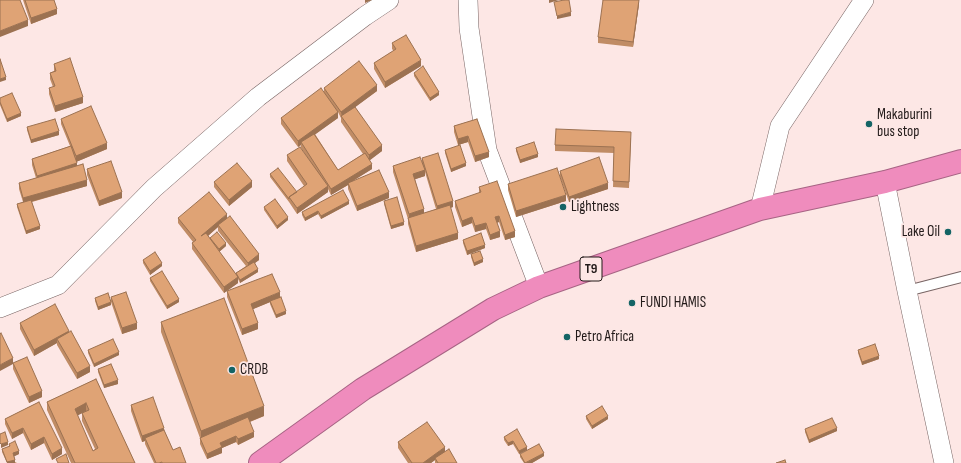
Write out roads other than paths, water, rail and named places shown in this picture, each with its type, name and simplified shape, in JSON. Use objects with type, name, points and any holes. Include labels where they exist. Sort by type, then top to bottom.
[{"type":"highway","name":"T9","points":[[260,463],[363,389],[493,309],[540,287],[760,209],[885,182],[961,161]]},
{"type":"street","points":[[0,308],[58,285],[154,188],[258,96],[365,16],[389,0]]},
{"type":"street","points":[[468,0],[469,28],[487,150],[540,287]]},
{"type":"street","points":[[760,209],[780,126],[864,0]]},
{"type":"street","points":[[885,182],[906,291],[944,463]]},
{"type":"lane","points":[[906,291],[961,277]]},
{"type":"place","name":"Makaburini bus stop","points":[[869,124]]},
{"type":"place","name":"Lightness","points":[[563,207]]},
{"type":"place","name":"Lake Oil","points":[[948,232]]},
{"type":"place","name":"FUNDI HAMIS","points":[[632,303]]},
{"type":"place","name":"Petro Africa","points":[[567,337]]},
{"type":"place","name":"CRDB","points":[[232,370]]}]
